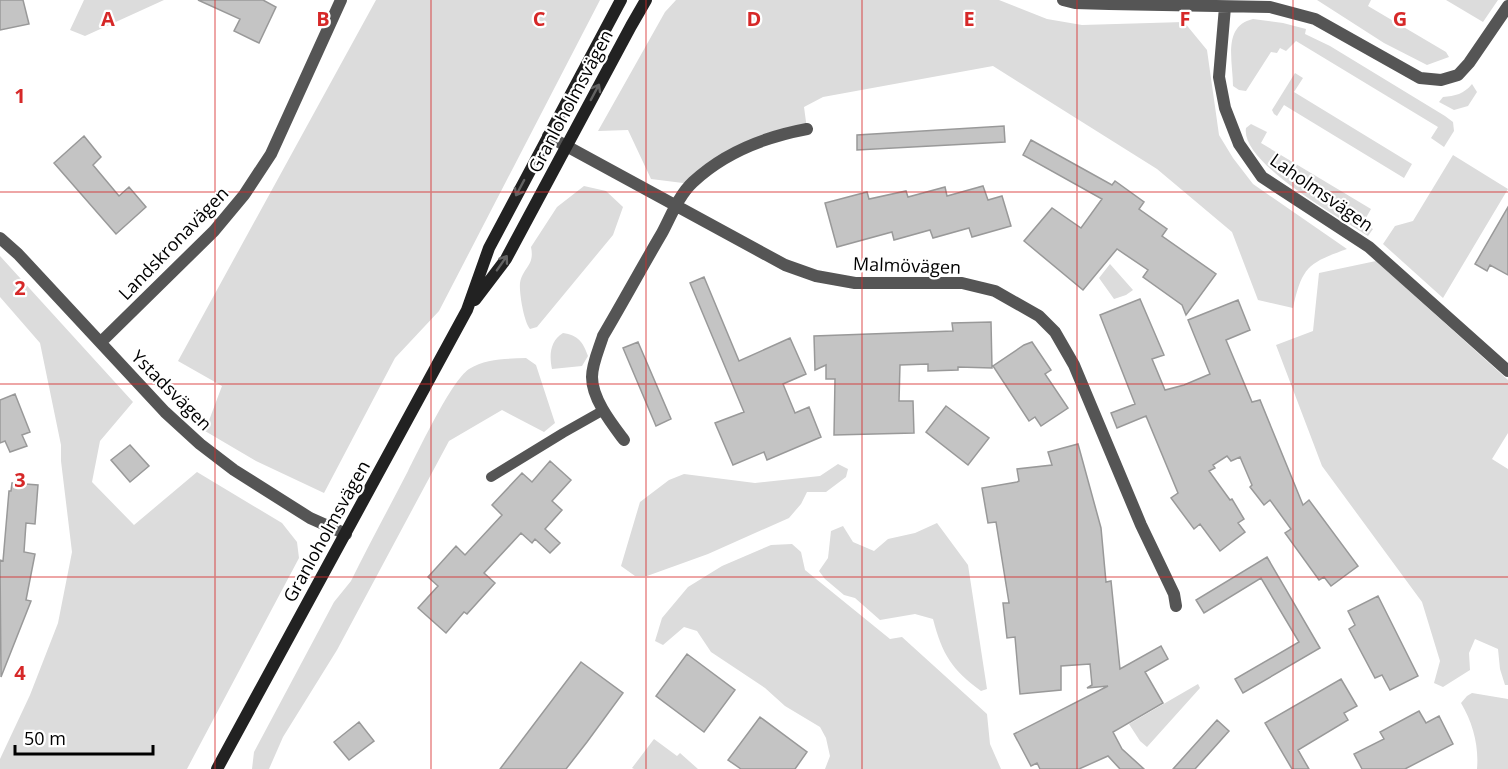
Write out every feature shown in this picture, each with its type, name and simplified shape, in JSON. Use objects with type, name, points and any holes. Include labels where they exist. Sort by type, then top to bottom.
[{"type":"street","name":"Landskronavägen","points":[[101,342],[214,231],[244,195],[272,154],[341,0]]},
{"type":"street","name":"Granloholmsvägen","points":[[217,769],[467,310],[489,248],[621,0]]},
{"type":"street","name":"Granloholmsvägen","points":[[467,310],[506,259],[646,0]]},
{"type":"street","points":[[1063,0],[1075,3],[1270,7],[1315,20],[1420,78],[1441,80],[1458,75],[1469,63],[1508,6]]},
{"type":"street","name":"Laholmsvägen","points":[[1225,7],[1219,77],[1225,108],[1239,144],[1262,177],[1369,247],[1508,371]]},
{"type":"street","points":[[624,440],[603,411],[592,378],[595,358],[603,336],[676,206],[691,184],[711,167],[741,149],[774,135],[807,129]]},
{"type":"street","name":"Malmövägen","points":[[548,136],[784,265],[816,276],[855,283],[962,283],[995,291],[1039,316],[1055,332],[1074,364],[1142,525],[1174,594],[1176,606]]},
{"type":"street","name":"Ystadsvägen","points":[[0,238],[18,254],[165,412],[200,444],[234,470],[310,518],[346,534]]},
{"type":"lane","points":[[491,477],[603,411]]},
{"type":"shaded area","points":[[84,0],[164,0],[85,36],[70,30]]},
{"type":"shaded area","points":[[376,0],[600,0],[439,311],[395,358],[324,493],[256,461],[205,431],[222,386],[178,361]]},
{"type":"shaded area","points":[[676,0],[999,0],[1047,19],[1082,25],[1184,22],[1207,50],[1219,135],[1233,158],[1253,184],[1347,249],[1323,258],[1309,268],[1300,283],[1293,308],[1258,300],[1232,232],[1157,169],[993,66],[823,97],[804,107],[807,129],[757,142],[691,184],[651,179],[628,130],[598,131],[665,12]]},
{"type":"shaded area","points":[[1317,0],[1371,0],[1368,6],[1446,52],[1449,57],[1427,65],[1384,43]]},
{"type":"shaded area","points":[[1446,0],[1498,0],[1483,22]]},
{"type":"shaded area","points":[[1253,19],[1306,29],[1305,34],[1330,46],[1445,116],[1453,122],[1454,131],[1444,147],[1431,138],[1438,127],[1296,41],[1286,51],[1280,48],[1277,53],[1271,52],[1246,91],[1239,90],[1233,86],[1231,46],[1237,29],[1243,23]]},
{"type":"shaded area","points":[[1295,73],[1303,78],[1294,92],[1412,164],[1404,178],[1284,105],[1277,116],[1274,114],[1272,110]]},
{"type":"shaded area","points":[[1472,84],[1477,92],[1468,106],[1454,110],[1439,102],[1443,97],[1462,92]]},
{"type":"shaded area","points":[[1251,124],[1267,132],[1261,143],[1371,209],[1363,223],[1373,229],[1368,236],[1316,204],[1275,173],[1248,142],[1246,128]]},
{"type":"shaded area","points":[[1453,155],[1508,189],[1443,298],[1383,244],[1395,226],[1413,221]]},
{"type":"shaded area","points":[[584,186],[606,191],[623,207],[613,235],[537,327],[530,329],[524,314],[520,283],[530,263],[531,247],[557,207]]},
{"type":"shaded area","points":[[0,256],[133,402],[100,441],[92,482],[134,525],[197,472],[282,523],[297,542],[299,558],[187,769],[0,769],[0,759],[30,695],[58,623],[72,552],[61,445],[40,343],[0,297]]},
{"type":"shaded area","points":[[1376,261],[1508,380],[1508,433],[1492,459],[1508,469],[1508,685],[1505,685],[1500,669],[1498,649],[1475,639],[1469,653],[1470,670],[1443,687],[1434,683],[1440,661],[1422,602],[1322,466],[1276,345],[1313,331],[1319,273]]},
{"type":"shaded area","points":[[1110,264],[1133,290],[1114,299],[1099,278]]},
{"type":"shaded area","points":[[563,333],[576,337],[584,347],[588,356],[582,366],[552,369],[553,344]]},
{"type":"shaded area","points":[[526,358],[536,365],[555,423],[544,432],[502,410],[449,441],[337,650],[283,737],[269,769],[252,769],[254,752],[334,602],[351,581],[453,387],[469,369],[476,365],[497,360]]},
{"type":"shaded area","points":[[838,464],[848,469],[846,477],[826,492],[807,492],[801,504],[789,518],[708,554],[647,576],[635,576],[621,566],[640,502],[669,480],[684,474],[755,483],[820,476]]},
{"type":"shaded area","points":[[937,523],[968,565],[987,689],[981,691],[955,668],[944,652],[933,619],[915,614],[880,620],[855,598],[844,595],[819,571],[828,558],[831,531],[843,526],[853,542],[874,551],[888,539],[915,533]]},
{"type":"shaded area","points":[[792,544],[801,552],[805,570],[890,639],[902,637],[987,714],[990,744],[1001,769],[825,769],[830,756],[826,738],[820,727],[785,706],[765,688],[711,652],[697,631],[684,627],[663,645],[655,641],[662,618],[688,587],[722,566],[771,545]]},
{"type":"shaded area","points":[[1198,684],[1200,688],[1147,747],[1140,741],[1129,724]]},
{"type":"shaded area","points":[[1472,693],[1508,699],[1508,769],[1477,769],[1474,735],[1461,703]]},
{"type":"shaded area","points":[[654,739],[677,756],[680,753],[698,769],[632,768]]},
{"type":"building","points":[[0,0],[23,0],[29,24],[0,30]]},
{"type":"building","points":[[198,0],[263,0],[276,7],[259,43],[234,31],[240,19]]},
{"type":"building","points":[[1004,126],[1005,142],[857,150],[857,135]]},
{"type":"building","points":[[84,136],[101,157],[93,165],[119,196],[129,187],[146,207],[116,234],[54,163]]},
{"type":"building","points":[[1031,140],[1112,185],[1115,181],[1144,202],[1139,209],[1167,229],[1162,236],[1216,274],[1186,315],[1182,305],[1143,277],[1148,270],[1117,249],[1083,290],[1024,241],[1052,208],[1081,228],[1102,199],[1023,155]]},
{"type":"building","points":[[983,186],[988,200],[1002,196],[1011,226],[972,237],[969,228],[933,238],[930,230],[894,240],[892,232],[837,247],[825,203],[867,192],[869,199],[906,191],[908,197],[945,187],[947,196]]},
{"type":"building","points":[[1508,207],[1508,275],[1490,265],[1487,271],[1475,264]]},
{"type":"building","points":[[704,277],[739,361],[790,338],[806,374],[783,384],[795,413],[809,407],[821,437],[767,460],[764,452],[733,465],[715,423],[744,412],[690,283]]},
{"type":"building","points":[[1140,299],[1164,355],[1152,359],[1165,390],[1210,374],[1188,320],[1238,300],[1250,330],[1226,340],[1252,402],[1260,400],[1303,505],[1309,500],[1358,566],[1331,586],[1324,577],[1319,580],[1285,533],[1291,529],[1270,500],[1264,505],[1250,487],[1252,485],[1240,457],[1231,461],[1227,456],[1213,465],[1215,468],[1209,471],[1230,500],[1232,499],[1244,519],[1238,523],[1245,532],[1220,551],[1200,524],[1194,529],[1171,498],[1178,493],[1146,416],[1117,428],[1111,413],[1135,404],[1100,315]]},
{"type":"building","points":[[991,322],[992,368],[958,367],[958,370],[928,371],[928,364],[900,365],[899,401],[913,401],[914,433],[834,435],[835,379],[826,379],[826,365],[815,370],[814,336],[953,331],[952,323]]},
{"type":"building","points":[[638,342],[671,419],[656,426],[623,348]]},
{"type":"building","points":[[1032,342],[1051,370],[1045,374],[1068,408],[1041,426],[1035,417],[1029,421],[993,366]]},
{"type":"building","points":[[15,394],[30,432],[22,435],[27,446],[10,452],[5,441],[0,443],[0,400]]},
{"type":"building","points":[[946,406],[989,438],[968,465],[926,432]]},
{"type":"building","points":[[1078,444],[1101,528],[1106,582],[1111,581],[1120,669],[1161,646],[1168,659],[1145,672],[1163,703],[1113,732],[1122,749],[1144,769],[1120,769],[1108,756],[1079,769],[1040,769],[1037,763],[1031,766],[1014,734],[1108,686],[1087,688],[1092,685],[1090,664],[1061,666],[1061,690],[1020,694],[1015,637],[1007,638],[1003,603],[1009,603],[996,522],[988,523],[982,488],[1017,482],[1019,481],[1017,469],[1052,465],[1048,452]]},
{"type":"building","points":[[130,445],[149,466],[130,482],[111,460]]},
{"type":"building","points":[[550,461],[571,480],[552,501],[562,510],[545,529],[560,543],[550,553],[535,539],[532,543],[521,533],[484,573],[495,583],[467,614],[464,612],[446,633],[418,608],[438,586],[428,577],[456,546],[465,555],[502,515],[492,505],[522,473],[532,482]]},
{"type":"building","points":[[12,483],[38,485],[35,524],[26,523],[24,552],[35,554],[26,600],[31,601],[1,677],[0,560],[3,561],[9,491],[11,491]]},
{"type":"building","points":[[1267,557],[1320,648],[1243,693],[1235,679],[1299,642],[1261,578],[1204,613],[1196,600]]},
{"type":"building","points":[[1378,596],[1418,676],[1390,690],[1382,675],[1375,678],[1349,629],[1355,625],[1348,611]]},
{"type":"building","points":[[687,654],[735,690],[704,732],[656,696]]},
{"type":"building","points":[[581,662],[623,693],[587,742],[566,769],[500,769]]},
{"type":"building","points":[[1341,679],[1357,706],[1344,713],[1348,720],[1298,750],[1309,769],[1292,769],[1265,723]]},
{"type":"building","points":[[1419,711],[1426,723],[1439,716],[1453,744],[1405,769],[1362,769],[1354,754],[1384,739],[1380,732]]},
{"type":"building","points":[[760,717],[807,752],[795,769],[741,769],[728,760]]},
{"type":"building","points":[[1217,720],[1229,731],[1195,769],[1173,769]]},
{"type":"building","points":[[359,722],[374,741],[349,760],[334,742]]}]
